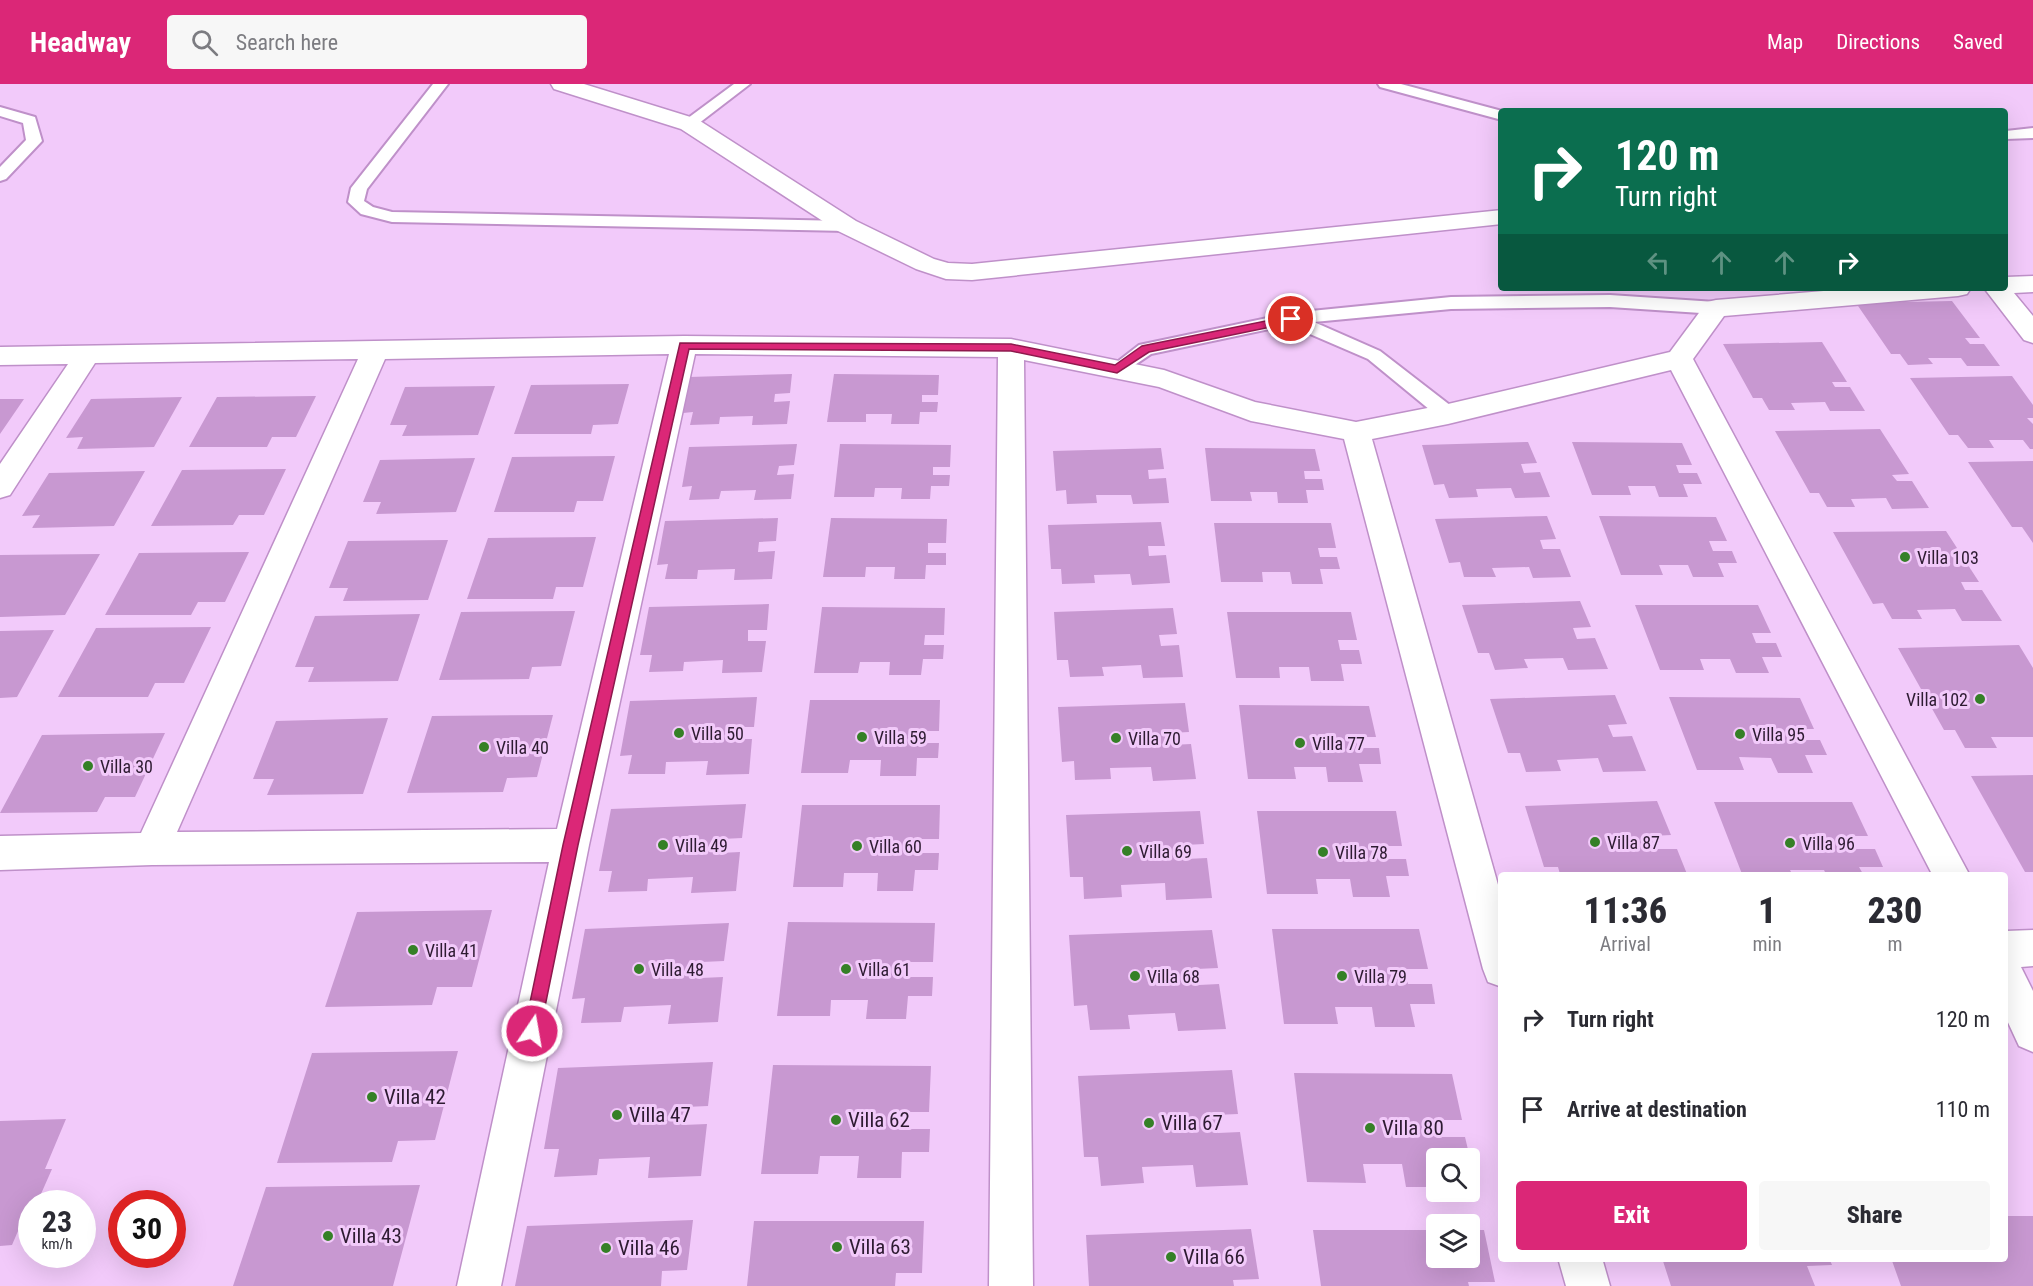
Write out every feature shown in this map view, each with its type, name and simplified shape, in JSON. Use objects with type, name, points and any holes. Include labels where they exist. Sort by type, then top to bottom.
[{"type":"street","points":[[562,84],[689,124],[847,226],[925,264],[946,271],[972,272],[1498,217]]},
{"type":"street","points":[[2008,285],[2033,284]]},
{"type":"street","points":[[0,356],[684,345],[1011,348],[1164,379],[1251,411],[1356,432],[1449,414],[1679,359],[1716,308],[1922,291]]},
{"type":"street","points":[[1999,291],[2033,334]]},
{"type":"street","points":[[479,1286],[571,845],[684,345]]},
{"type":"street","points":[[1011,348],[1011,1286]]},
{"type":"street","points":[[152,849],[376,349]]},
{"type":"street","points":[[0,487],[88,354]]},
{"type":"street","points":[[1679,359],[1950,872]]},
{"type":"street","points":[[1356,432],[1498,954]]},
{"type":"street","points":[[0,853],[152,849],[571,845]]},
{"type":"street","points":[[2008,949],[2033,948]]},
{"type":"street","points":[[2008,982],[2033,1032]]},
{"type":"street","points":[[1581,1262],[1588,1286]]},
{"type":"lane","points":[[441,84],[359,188],[356,202],[367,211],[392,217],[847,226]]},
{"type":"lane","points":[[689,124],[743,84]]},
{"type":"lane","points":[[1385,84],[1498,115]]},
{"type":"lane","points":[[0,111],[30,120],[34,141],[0,176]]},
{"type":"lane","points":[[2008,135],[2033,133]]},
{"type":"lane","points":[[1117,369],[1145,349],[1291,319],[1451,303],[1610,301],[1716,308]]},
{"type":"lane","points":[[1291,319],[1374,355],[1449,414]]},
{"type":"building","points":[[1952,301],[1980,338],[1965,338],[1970,344],[1984,344],[2000,366],[1967,366],[1961,358],[1928,358],[1933,364],[1908,365],[1900,354],[1891,354],[1856,303]]},
{"type":"building","points":[[1822,342],[1847,382],[1832,382],[1835,387],[1850,387],[1865,411],[1830,411],[1825,402],[1791,403],[1795,410],[1769,410],[1762,398],[1753,398],[1723,344]]},
{"type":"building","points":[[792,374],[790,393],[775,394],[774,402],[790,401],[787,424],[752,425],[753,416],[720,417],[719,424],[690,425],[693,412],[683,413],[689,377]]},
{"type":"building","points":[[834,374],[939,375],[938,395],[922,395],[922,402],[938,402],[937,412],[920,412],[919,424],[891,424],[892,414],[866,414],[866,422],[827,422]]},
{"type":"building","points":[[2012,376],[2033,405],[2033,418],[2027,418],[2033,424],[2033,449],[2030,449],[2023,440],[1989,440],[1994,448],[1968,448],[1958,435],[1949,435],[1910,378]]},
{"type":"building","points":[[629,384],[618,424],[593,425],[591,434],[514,434],[531,385]]},
{"type":"building","points":[[495,386],[478,435],[402,436],[407,425],[390,425],[405,387]]},
{"type":"building","points":[[316,396],[296,437],[272,437],[267,447],[189,447],[217,397]]},
{"type":"building","points":[[182,397],[154,447],[77,449],[83,437],[66,438],[91,399]]},
{"type":"building","points":[[0,399],[24,399],[0,434]]},
{"type":"building","points":[[1880,429],[1909,474],[1892,475],[1897,481],[1912,481],[1929,508],[1892,509],[1886,498],[1851,499],[1855,507],[1827,507],[1819,493],[1810,493],[1775,431]]},
{"type":"building","points":[[1528,442],[1537,463],[1521,464],[1524,473],[1540,472],[1550,497],[1515,498],[1511,488],[1476,489],[1478,497],[1449,498],[1444,484],[1434,485],[1422,445]]},
{"type":"building","points":[[1572,442],[1682,443],[1692,465],[1676,465],[1679,473],[1697,473],[1702,484],[1683,484],[1688,497],[1659,497],[1655,486],[1628,486],[1631,495],[1592,495]]},
{"type":"building","points":[[797,444],[794,465],[779,466],[777,475],[794,474],[791,499],[754,500],[756,490],[721,491],[719,499],[689,500],[692,486],[682,487],[689,447]]},
{"type":"building","points":[[840,444],[951,445],[950,467],[933,467],[933,475],[950,475],[949,486],[931,486],[930,499],[901,499],[902,488],[875,488],[874,497],[834,497]]},
{"type":"building","points":[[1161,448],[1164,469],[1148,470],[1149,479],[1166,478],[1169,503],[1133,504],[1131,495],[1096,495],[1097,503],[1067,504],[1066,490],[1056,491],[1053,451]]},
{"type":"building","points":[[1205,448],[1315,449],[1320,471],[1304,471],[1305,479],[1322,479],[1324,490],[1306,490],[1308,503],[1278,503],[1277,492],[1250,492],[1252,501],[1211,501]]},
{"type":"building","points":[[615,456],[603,501],[577,501],[574,512],[494,512],[512,457]]},
{"type":"building","points":[[475,458],[456,512],[376,514],[381,502],[363,502],[380,460]]},
{"type":"building","points":[[2033,461],[2033,543],[2022,527],[2012,527],[1968,462]]},
{"type":"building","points":[[286,469],[264,515],[239,515],[233,525],[151,526],[182,470]]},
{"type":"building","points":[[145,471],[114,526],[32,528],[40,515],[22,516],[49,473]]},
{"type":"building","points":[[1547,516],[1556,539],[1540,540],[1543,549],[1560,549],[1571,577],[1533,578],[1529,567],[1492,568],[1496,577],[1464,577],[1460,562],[1449,563],[1435,519]]},
{"type":"building","points":[[1599,516],[1716,517],[1727,541],[1709,541],[1713,551],[1732,551],[1737,563],[1718,563],[1724,577],[1693,577],[1688,565],[1659,565],[1663,575],[1621,575]]},
{"type":"building","points":[[778,518],[776,541],[759,542],[758,552],[775,551],[772,579],[734,580],[735,569],[698,570],[697,579],[665,579],[668,564],[657,565],[665,521]]},
{"type":"building","points":[[831,518],[947,519],[946,543],[928,543],[928,553],[946,553],[946,565],[926,565],[925,579],[894,579],[895,567],[866,567],[865,577],[823,577]]},
{"type":"building","points":[[1161,522],[1165,546],[1148,546],[1149,556],[1166,555],[1170,583],[1132,585],[1130,574],[1094,575],[1095,583],[1062,584],[1061,569],[1051,569],[1048,525]]},
{"type":"building","points":[[1214,523],[1331,523],[1336,548],[1318,548],[1320,557],[1337,557],[1340,569],[1320,569],[1323,584],[1292,584],[1290,572],[1262,572],[1263,582],[1221,582]]},
{"type":"building","name":"Villa 103","points":[[1946,531],[1979,582],[1961,582],[1965,590],[1982,590],[2002,621],[1962,621],[1955,609],[1917,610],[1922,619],[1892,619],[1883,603],[1873,604],[1833,532]]},
{"type":"building","points":[[596,537],[583,587],[556,587],[553,599],[467,599],[488,538]]},
{"type":"building","points":[[448,540],[428,600],[343,601],[348,588],[329,588],[348,541]]},
{"type":"building","points":[[249,552],[225,602],[198,602],[191,615],[105,615],[139,553]]},
{"type":"building","points":[[100,554],[65,615],[0,617],[0,555]]},
{"type":"building","points":[[1580,601],[1591,627],[1573,628],[1577,639],[1595,638],[1608,669],[1568,670],[1563,658],[1524,659],[1528,668],[1495,670],[1489,653],[1478,653],[1462,605]]},
{"type":"building","points":[[769,604],[767,630],[748,630],[748,641],[766,641],[762,672],[722,673],[723,660],[684,662],[683,671],[649,672],[652,655],[640,655],[649,607]]},
{"type":"building","points":[[1635,605],[1758,605],[1771,633],[1752,633],[1756,643],[1776,643],[1782,657],[1762,657],[1769,673],[1736,673],[1730,659],[1700,659],[1704,670],[1660,670]]},
{"type":"building","points":[[822,607],[945,608],[944,635],[925,635],[924,645],[944,645],[943,659],[923,659],[921,675],[889,675],[890,662],[860,662],[858,673],[814,673]]},
{"type":"building","points":[[1173,608],[1177,634],[1159,635],[1161,646],[1179,645],[1183,677],[1143,678],[1141,665],[1102,667],[1104,676],[1070,677],[1068,660],[1057,660],[1054,612]]},
{"type":"building","points":[[575,611],[561,666],[532,667],[529,679],[439,680],[461,612]]},
{"type":"building","points":[[1227,612],[1351,612],[1357,640],[1338,640],[1340,650],[1359,650],[1362,664],[1341,664],[1344,681],[1311,681],[1309,667],[1279,667],[1280,678],[1236,678]]},
{"type":"building","points":[[420,614],[398,681],[308,682],[314,667],[295,667],[315,616]]},
{"type":"building","points":[[211,627],[184,683],[155,683],[148,697],[58,697],[96,628]]},
{"type":"building","points":[[54,630],[17,697],[0,698],[0,631]]},
{"type":"building","name":"Villa 102","points":[[2019,645],[2033,668],[2033,737],[1991,737],[1997,748],[1965,748],[1955,730],[1944,730],[1898,648]]},
{"type":"building","points":[[1615,695],[1627,724],[1608,725],[1613,737],[1632,736],[1646,771],[1603,772],[1598,758],[1557,760],[1561,771],[1526,772],[1520,753],[1508,753],[1490,699]]},
{"type":"building","name":"Villa 50","points":[[757,697],[754,727],[735,727],[734,739],[752,739],[749,774],[706,775],[708,761],[666,762],[665,774],[628,774],[632,755],[620,756],[630,701]]},
{"type":"building","name":"Villa 95","points":[[1669,697],[1800,698],[1814,729],[1795,729],[1799,740],[1820,740],[1827,755],[1805,755],[1813,773],[1778,773],[1771,758],[1739,757],[1744,770],[1697,770]]},
{"type":"building","name":"Villa 59","points":[[810,700],[940,700],[939,731],[919,731],[918,743],[939,743],[938,758],[917,758],[916,776],[880,776],[881,760],[850,760],[848,773],[801,773]]},
{"type":"building","name":"Villa 70","points":[[1185,703],[1189,732],[1170,733],[1171,745],[1191,744],[1196,779],[1153,781],[1151,767],[1110,768],[1111,779],[1075,780],[1074,761],[1062,762],[1058,707]]},
{"type":"building","name":"Villa 77","points":[[1239,705],[1369,706],[1376,737],[1356,737],[1358,748],[1379,748],[1381,764],[1359,764],[1363,782],[1328,782],[1326,767],[1294,767],[1296,779],[1248,779]]},
{"type":"building","name":"Villa 40","points":[[553,715],[537,777],[507,778],[503,792],[407,793],[432,716]]},
{"type":"building","points":[[388,718],[363,794],[267,795],[274,779],[253,779],[276,721]]},
{"type":"building","name":"Villa 30","points":[[165,733],[135,797],[105,797],[97,812],[0,813],[42,735]]},
{"type":"building","points":[[2033,775],[2033,872],[2025,872],[1971,776]]},
{"type":"building","name":"Villa 87","points":[[1657,801],[1671,835],[1651,836],[1656,849],[1677,849],[1686,872],[1559,872],[1558,867],[1544,867],[1525,806]]},
{"type":"building","name":"Villa 96","points":[[1714,802],[1852,802],[1868,836],[1847,836],[1853,849],[1875,849],[1883,867],[1859,867],[1862,872],[1790,870],[1791,872],[1741,872]]},
{"type":"building","name":"Villa 49","points":[[746,804],[742,838],[722,839],[720,853],[740,852],[736,891],[691,893],[693,877],[648,879],[647,891],[608,892],[612,871],[599,871],[611,809]]},
{"type":"building","name":"Villa 60","points":[[802,805],[940,805],[939,839],[918,839],[917,853],[939,853],[938,870],[915,870],[913,891],[877,891],[878,873],[844,873],[843,887],[793,887]]},
{"type":"building","name":"Villa 69","points":[[1200,811],[1204,844],[1185,845],[1186,859],[1207,858],[1212,898],[1166,900],[1165,883],[1121,885],[1122,897],[1084,899],[1083,877],[1070,877],[1066,815]]},
{"type":"building","name":"Villa 78","points":[[1257,811],[1396,811],[1402,846],[1382,846],[1384,859],[1406,859],[1409,876],[1386,876],[1390,897],[1353,897],[1350,879],[1316,879],[1318,894],[1267,894]]},
{"type":"building","name":"Villa 41","points":[[492,910],[472,987],[437,987],[432,1005],[325,1007],[357,912]]},
{"type":"building","name":"Villa 61","points":[[788,922],[935,923],[933,962],[910,962],[910,977],[933,977],[932,996],[908,996],[906,1019],[866,1019],[868,1000],[831,1000],[830,1016],[777,1016]]},
{"type":"building","name":"Villa 48","points":[[729,923],[724,961],[702,962],[701,978],[723,977],[718,1022],[668,1024],[671,1005],[624,1007],[621,1022],[581,1023],[585,998],[572,999],[585,929]]},
{"type":"building","name":"Villa 79","points":[[1272,929],[1419,929],[1428,969],[1405,969],[1408,984],[1432,984],[1435,1004],[1410,1004],[1415,1027],[1375,1027],[1372,1007],[1335,1007],[1338,1024],[1284,1024]]},
{"type":"building","name":"Villa 68","points":[[1212,930],[1218,968],[1196,969],[1199,985],[1219,984],[1226,1029],[1178,1031],[1175,1013],[1128,1015],[1130,1029],[1090,1030],[1087,1005],[1074,1006],[1069,935]]},
{"type":"building","name":"Villa 42","points":[[458,1051],[435,1140],[398,1141],[392,1162],[277,1163],[312,1053]]},
{"type":"building","name":"Villa 47","points":[[713,1062],[708,1106],[685,1107],[683,1125],[707,1124],[701,1176],[648,1178],[650,1157],[599,1159],[597,1175],[554,1177],[559,1149],[544,1149],[558,1068]]},
{"type":"building","name":"Villa 62","points":[[773,1065],[931,1066],[929,1112],[905,1112],[904,1129],[930,1129],[929,1152],[902,1152],[901,1178],[857,1178],[859,1156],[820,1156],[818,1174],[761,1174]]},
{"type":"building","name":"Villa 67","points":[[1232,1070],[1238,1114],[1215,1115],[1218,1133],[1240,1132],[1248,1185],[1196,1187],[1193,1165],[1142,1167],[1144,1183],[1101,1186],[1098,1157],[1084,1157],[1078,1076]]},
{"type":"building","name":"Villa 80","points":[[1294,1073],[1452,1074],[1462,1120],[1437,1120],[1441,1137],[1465,1137],[1468,1148],[1426,1148],[1426,1187],[1406,1187],[1402,1164],[1363,1164],[1366,1183],[1307,1182]]},
{"type":"building","points":[[66,1119],[45,1169],[52,1169],[43,1190],[18,1190],[18,1231],[12,1245],[0,1246],[0,1121]]},
{"type":"building","name":"Villa 43","points":[[420,1185],[393,1286],[233,1286],[266,1187]]},
{"type":"building","points":[[2008,1216],[2033,1216],[2033,1286],[1901,1286],[1892,1262],[2008,1262]]},
{"type":"building","name":"Villa 46","points":[[693,1220],[687,1270],[662,1271],[661,1286],[515,1286],[527,1226]]},
{"type":"building","name":"Villa 63","points":[[754,1221],[924,1221],[922,1273],[896,1273],[895,1286],[747,1286]]},
{"type":"building","name":"Villa 66","points":[[1251,1229],[1259,1279],[1233,1280],[1234,1286],[1089,1286],[1086,1235]]},
{"type":"building","points":[[1313,1230],[1426,1230],[1426,1268],[1480,1268],[1480,1230],[1484,1230],[1495,1282],[1468,1282],[1469,1286],[1321,1286]]},
{"type":"building","points":[[1663,1262],[1831,1262],[1832,1265],[1807,1266],[1815,1286],[1671,1286]]},
{"type":"place","name":"Villa 103","points":[[1905,557]]},
{"type":"place","name":"Villa 102","points":[[1980,699]]},
{"type":"place","name":"Villa 50","points":[[679,733]]},
{"type":"place","name":"Villa 95","points":[[1740,734]]},
{"type":"place","name":"Villa 59","points":[[862,737]]},
{"type":"place","name":"Villa 70","points":[[1116,738]]},
{"type":"place","name":"Villa 77","points":[[1300,743]]},
{"type":"place","name":"Villa 40","points":[[484,747]]},
{"type":"place","name":"Villa 30","points":[[88,766]]},
{"type":"place","name":"Villa 87","points":[[1595,842]]},
{"type":"place","name":"Villa 96","points":[[1790,843]]},
{"type":"place","name":"Villa 49","points":[[663,845]]},
{"type":"place","name":"Villa 60","points":[[857,846]]},
{"type":"place","name":"Villa 69","points":[[1127,851]]},
{"type":"place","name":"Villa 78","points":[[1323,852]]},
{"type":"place","name":"Villa 41","points":[[413,950]]},
{"type":"place","name":"Villa 48","points":[[639,969]]},
{"type":"place","name":"Villa 61","points":[[846,969]]},
{"type":"place","name":"Villa 68","points":[[1135,976]]},
{"type":"place","name":"Villa 79","points":[[1342,976]]},
{"type":"place","name":"Villa 42","points":[[372,1097]]},
{"type":"place","name":"Villa 47","points":[[617,1115]]},
{"type":"place","name":"Villa 62","points":[[836,1120]]},
{"type":"place","name":"Villa 67","points":[[1149,1123]]},
{"type":"place","name":"Villa 80","points":[[1370,1128]]},
{"type":"place","name":"Villa 43","points":[[328,1236]]},
{"type":"place","name":"Villa 63","points":[[837,1247]]},
{"type":"place","name":"Villa 46","points":[[606,1248]]},
{"type":"place","name":"Villa 66","points":[[1171,1257]]},
{"type":"route","points":[[532,1031],[571,845],[684,345],[1011,348],[1117,369],[1145,349],[1291,319]]}]
